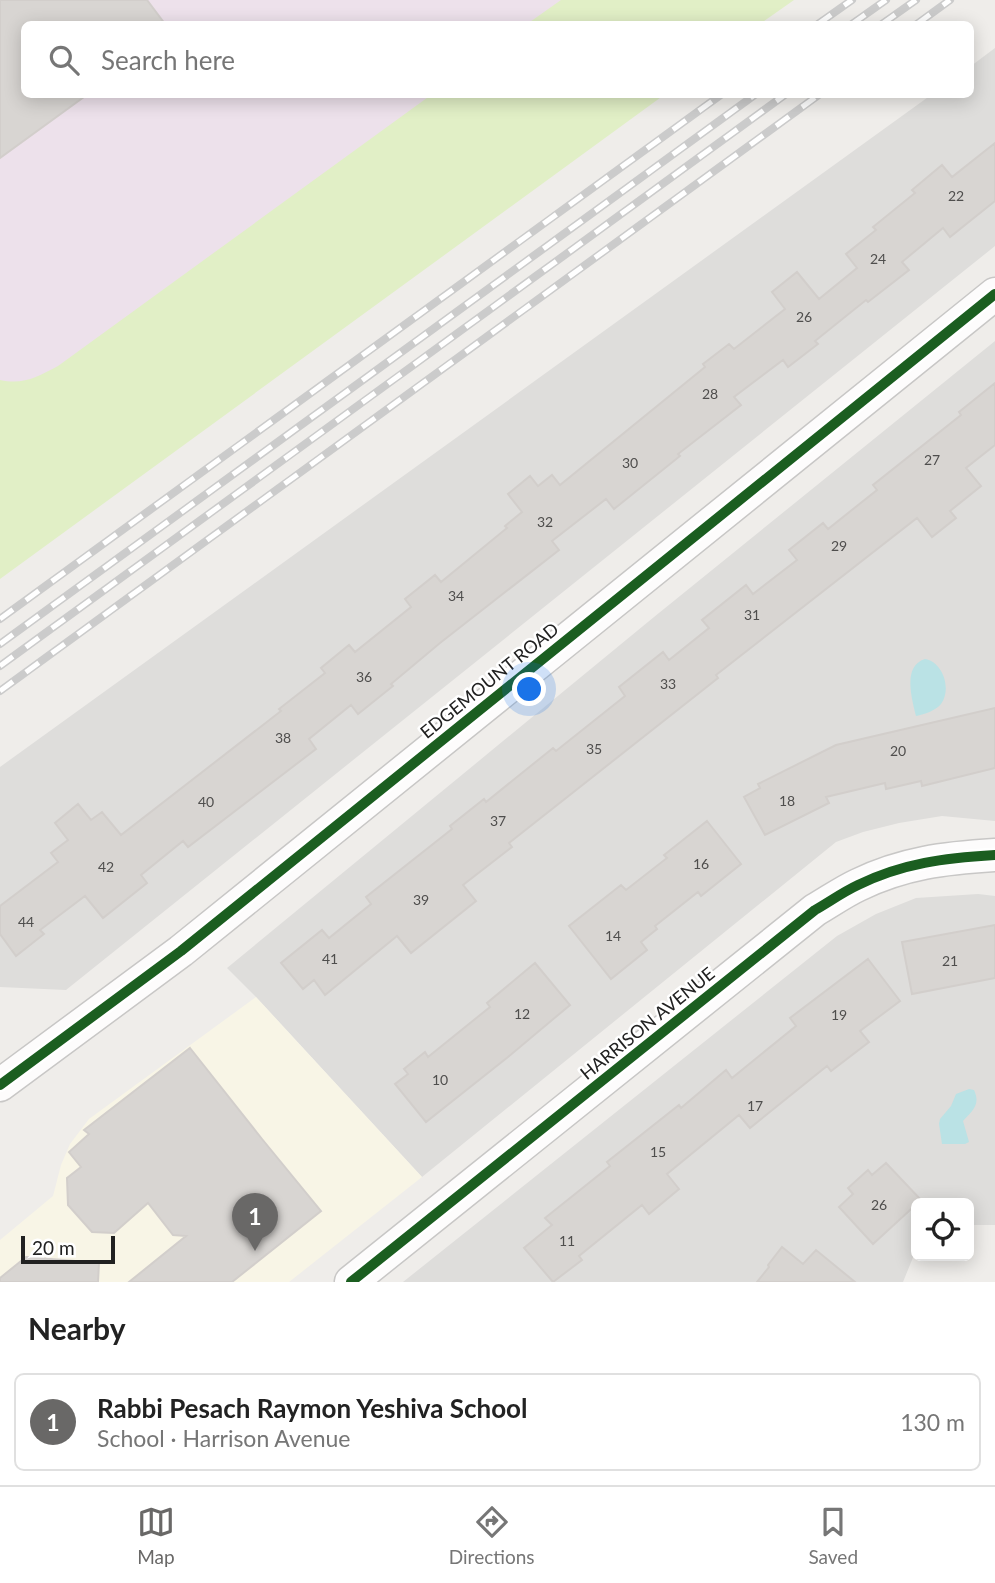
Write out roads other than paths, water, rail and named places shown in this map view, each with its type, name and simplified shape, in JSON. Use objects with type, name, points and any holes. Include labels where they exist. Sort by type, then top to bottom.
[{"type":"street","name":"EDGEMOUNT ROAD","points":[[0,1085],[181,951],[995,294]]},
{"type":"street","name":"HARRISON AVENUE","points":[[351,1282],[815,910],[858,885],[904,867],[948,858],[995,855]]},
{"type":"water","points":[[925,659],[937,665],[941,671],[946,691],[939,706],[916,716],[911,676],[913,668]]},
{"type":"water","points":[[974,1090],[976,1100],[963,1121],[969,1142],[942,1144],[940,1119],[951,1106],[956,1094]]},
{"type":"railway","points":[[822,21],[852,0]]},
{"type":"railway","points":[[856,21],[886,0]]},
{"type":"railway","points":[[886,21],[916,0]]},
{"type":"railway","points":[[921,21],[950,0]]},
{"type":"railway","points":[[0,619],[716,98]]},
{"type":"railway","points":[[0,644],[751,98]]},
{"type":"railway","points":[[0,666],[781,98]]},
{"type":"railway","points":[[0,691],[815,98]]},
{"type":"place","name":"Rabbi Pesach Raymon Yeshiva School","points":[[255,1251]]}]
